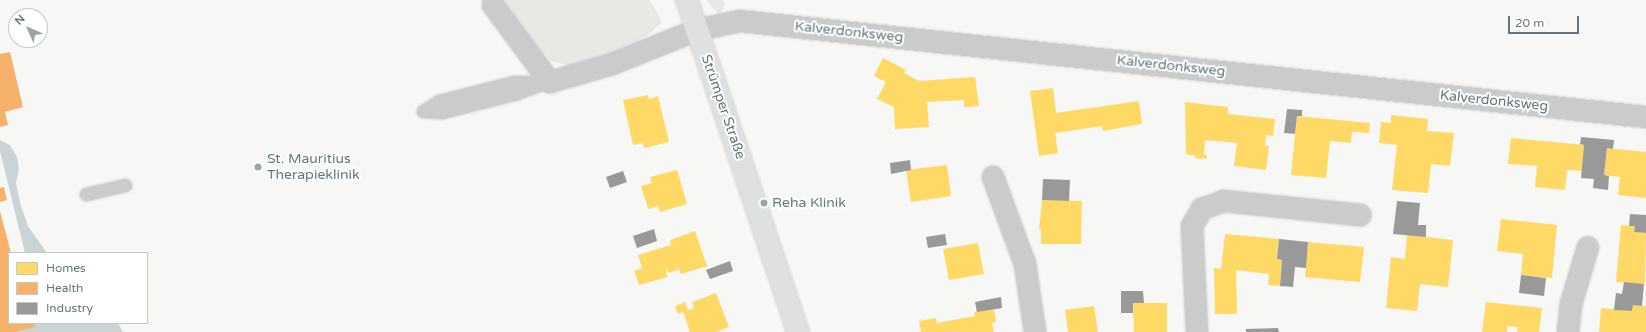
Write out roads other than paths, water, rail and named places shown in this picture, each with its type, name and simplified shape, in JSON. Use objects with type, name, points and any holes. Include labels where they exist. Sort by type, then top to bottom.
[{"type":"main road","name":"Strümper Straße","points":[[687,0],[798,332]]},
{"type":"street","points":[[493,5],[550,82],[612,64],[697,30]]},
{"type":"street","name":"Kalverdonksweg","points":[[697,30],[740,21],[1646,118]]},
{"type":"street","points":[[993,177],[1025,264],[1035,332]]},
{"type":"street","points":[[1197,332],[1192,226],[1202,209],[1224,201],[1360,215]]},
{"type":"street","points":[[1568,332],[1571,304],[1588,247]]},
{"type":"lane","points":[[514,82],[550,82],[517,93],[442,112],[423,111],[439,100],[514,82]]},
{"type":"lane","points":[[86,194],[125,185]]},
{"type":"place","name":"St. Mauritius Therapieklinik","points":[[258,167]]},
{"type":"place","name":"Reha Klinik","points":[[764,203]]}]
